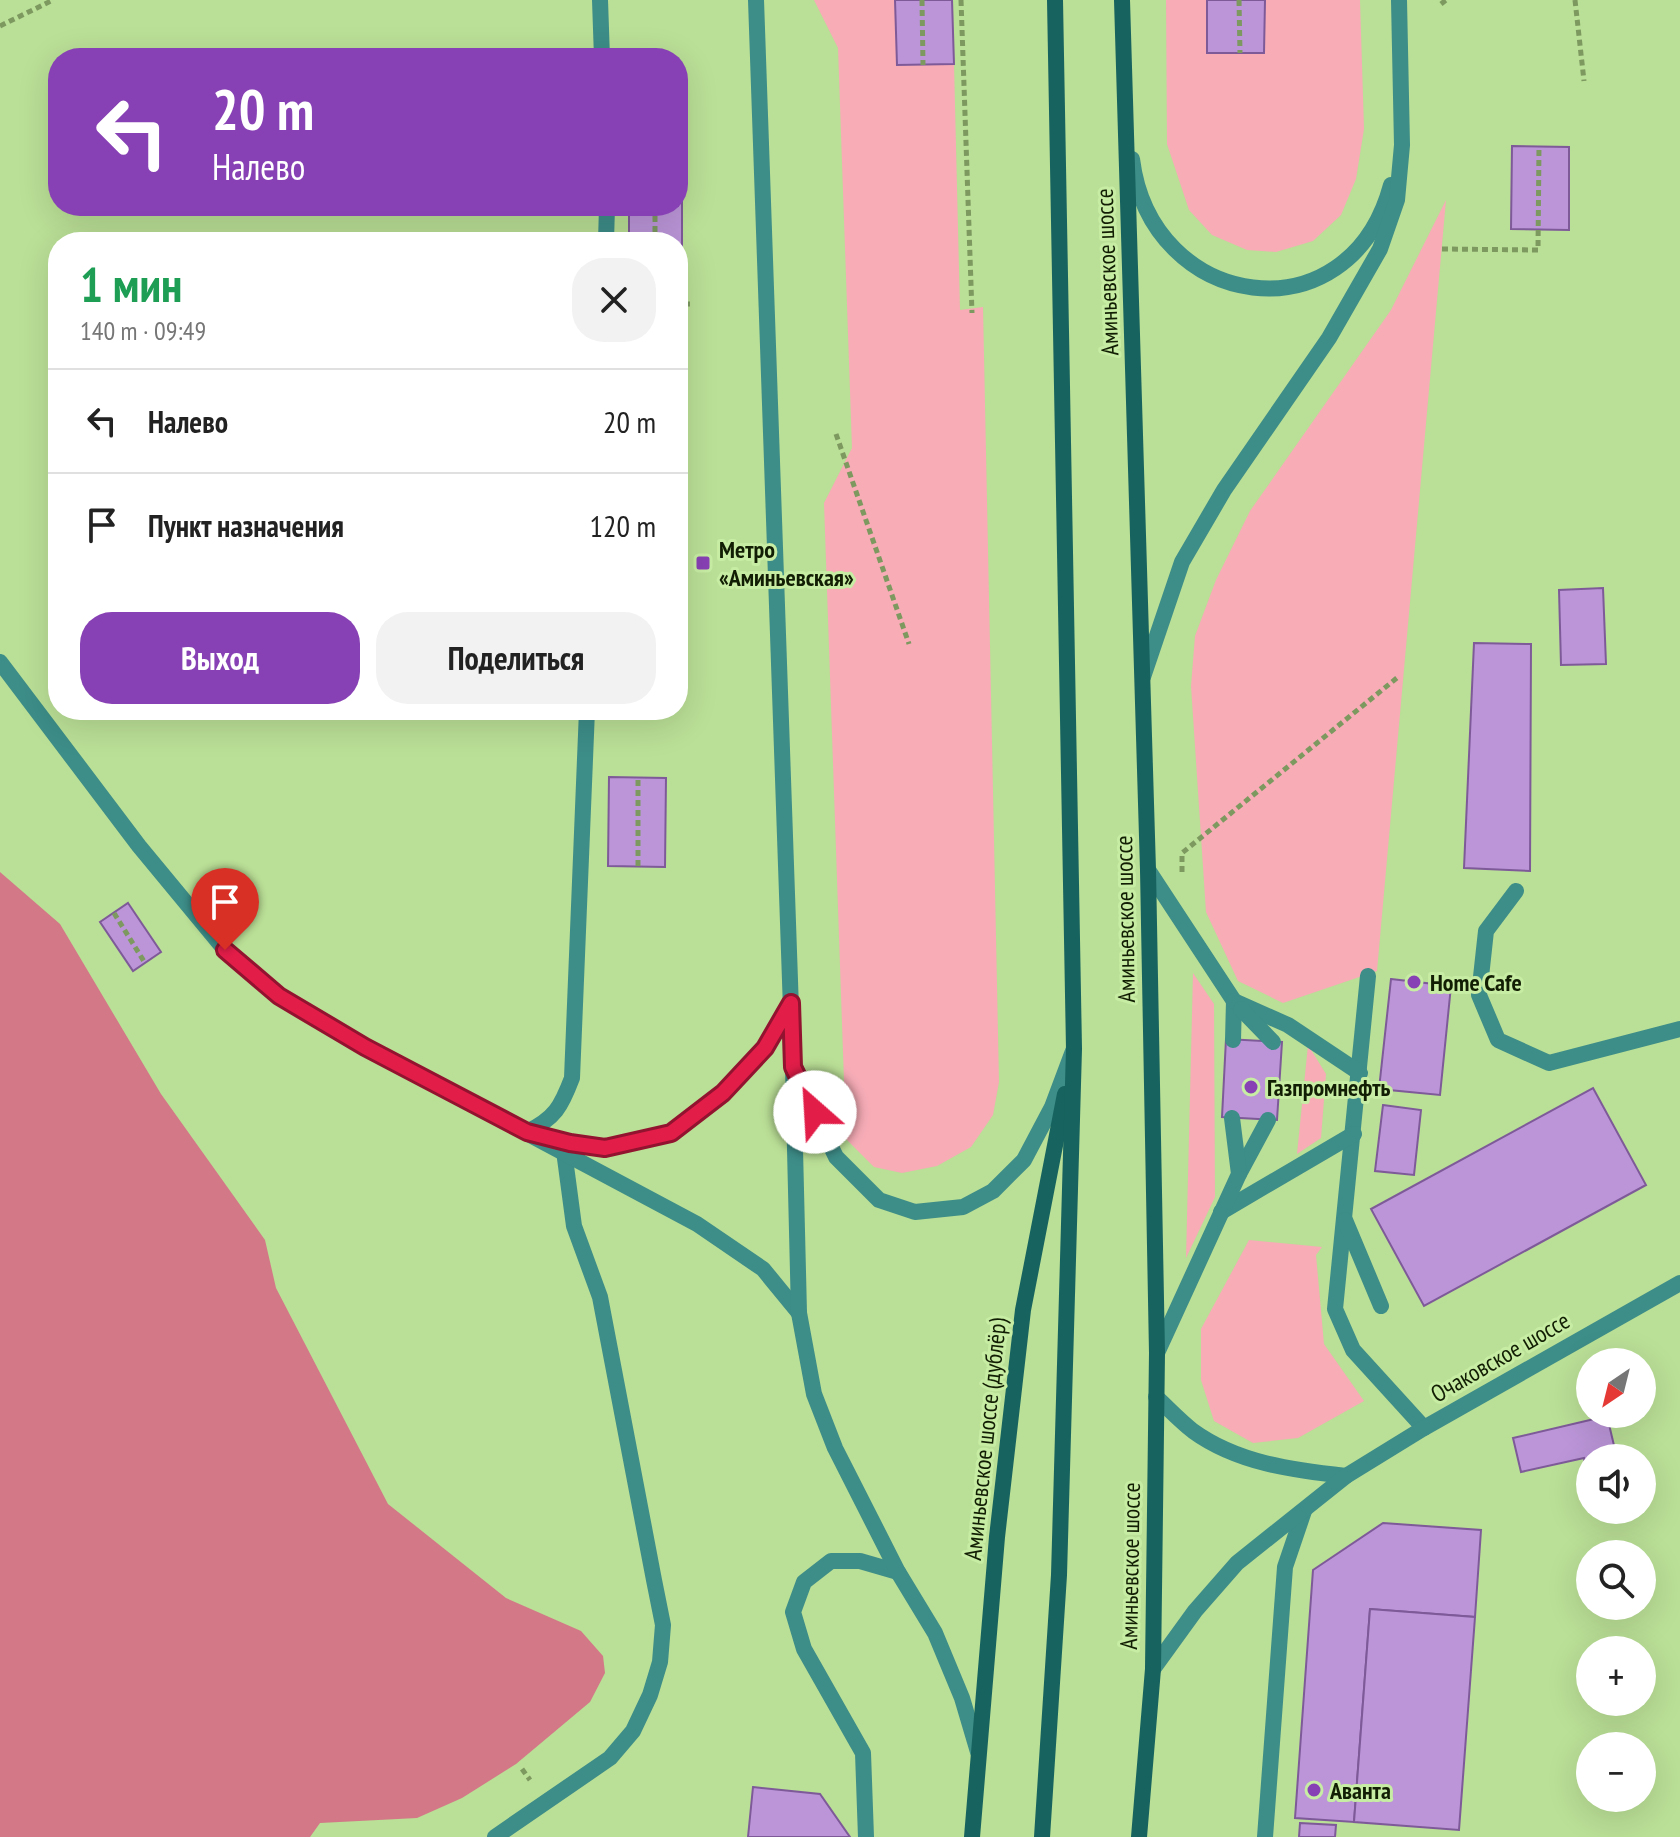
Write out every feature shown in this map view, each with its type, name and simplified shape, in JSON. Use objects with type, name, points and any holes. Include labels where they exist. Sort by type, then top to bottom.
[{"type":"main road","name":"Аминьевское шоссе","points":[[1042,1837],[1059,1575],[1074,1049],[1055,0]]},
{"type":"main road","name":"Аминьевское шоссе","points":[[1122,0],[1148,870],[1157,1353],[1153,1669],[1139,1837]]},
{"type":"main road","name":"Аминьевское шоссе (дублёр)","points":[[972,1837],[997,1537],[1023,1310],[1074,1049]]},
{"type":"street","points":[[600,0],[602,48]]},
{"type":"street","points":[[756,0],[799,1313],[814,1394],[835,1448],[898,1572],[935,1633],[962,1698],[979,1753]]},
{"type":"street","points":[[1143,678],[1182,562],[1224,490],[1329,338],[1380,249],[1397,200],[1402,145],[1399,0]]},
{"type":"street","points":[[1126,104],[1134,175],[1152,223],[1185,260],[1224,282],[1261,291],[1306,284],[1338,267],[1366,238],[1388,196],[1402,145]]},
{"type":"street","points":[[0,662],[139,846],[225,950],[279,996],[365,1047],[697,1224],[763,1269],[799,1313]]},
{"type":"street","points":[[527,1132],[547,1122],[561,1106],[572,1078],[587,720]]},
{"type":"street","points":[[1148,870],[1234,1001],[1273,1042]]},
{"type":"street","points":[[1516,891],[1486,931],[1479,995],[1498,1040],[1549,1063],[1680,1029]]},
{"type":"street","points":[[1368,976],[1335,1309],[1353,1350],[1424,1428]]},
{"type":"street","points":[[1233,1040],[1234,1001]]},
{"type":"street","points":[[1234,1001],[1288,1025],[1360,1073]]},
{"type":"street","points":[[527,1132],[605,1148],[671,1133],[723,1093],[765,1048],[791,1003]]},
{"type":"street","points":[[793,1067],[836,1157],[879,1200],[915,1212],[963,1207],[993,1191],[1024,1160],[1052,1107],[1074,1049]]},
{"type":"street","points":[[1232,1118],[1239,1174]]},
{"type":"street","points":[[1157,1353],[1239,1174],[1268,1120]]},
{"type":"street","points":[[1221,1212],[1354,1134]]},
{"type":"street","points":[[495,1837],[610,1758],[633,1731],[650,1695],[660,1662],[663,1625],[600,1297],[574,1226],[564,1151]]},
{"type":"street","points":[[1345,1219],[1381,1306]]},
{"type":"street","name":"Очаковское шоссе","points":[[1153,1669],[1195,1611],[1237,1563],[1346,1476],[1424,1428],[1680,1283]]},
{"type":"street","points":[[1156,1397],[1192,1430],[1228,1452],[1290,1470],[1346,1476]]},
{"type":"street","points":[[1265,1837],[1285,1567],[1304,1511]]},
{"type":"street","points":[[866,1837],[863,1753],[804,1649],[793,1612],[804,1582],[831,1561],[860,1561],[898,1572]]},
{"type":"path","points":[[0,26],[53,0]]},
{"type":"path","points":[[922,0],[923,65]]},
{"type":"path","points":[[961,0],[972,313]]},
{"type":"path","points":[[1239,0],[1240,53]]},
{"type":"path","points":[[1575,0],[1584,81]]},
{"type":"path","points":[[1442,249],[1538,250],[1539,146]]},
{"type":"path","points":[[836,434],[909,644]]},
{"type":"path","points":[[1182,921],[1182,853],[1398,677]]},
{"type":"path","points":[[638,777],[638,866]]},
{"type":"path","points":[[114,913],[145,963]]},
{"type":"shaded area","points":[[814,0],[895,0],[897,65],[954,64],[960,310],[983,307],[999,1082],[993,1115],[971,1147],[937,1166],[902,1173],[874,1167],[846,1139],[824,503],[852,448],[838,48]]},
{"type":"shaded area","points":[[1166,0],[1360,0],[1364,129],[1356,179],[1341,215],[1313,241],[1276,252],[1247,250],[1212,235],[1189,210],[1167,144]]},
{"type":"shaded area","points":[[1446,200],[1377,971],[1283,1003],[1238,981],[1206,912],[1191,686],[1195,636],[1216,580],[1250,511],[1391,310]]},
{"type":"shaded area","points":[[0,872],[60,924],[161,1094],[265,1240],[276,1288],[388,1504],[506,1598],[581,1631],[603,1656],[605,1673],[590,1702],[516,1764],[462,1798],[417,1818],[320,1823],[310,1837],[0,1837]]},
{"type":"shaded area","points":[[1193,973],[1214,1004],[1215,1197],[1186,1258]]},
{"type":"shaded area","points":[[1308,1045],[1326,1074],[1321,1138],[1297,1154]]},
{"type":"shaded area","points":[[1249,1240],[1322,1247],[1316,1255],[1324,1344],[1364,1401],[1298,1438],[1253,1443],[1214,1421],[1201,1380],[1201,1329]]},
{"type":"building","points":[[895,0],[952,0],[954,64],[897,65]]},
{"type":"building","points":[[1207,0],[1265,0],[1264,53],[1207,53]]},
{"type":"building","points":[[1512,146],[1569,147],[1569,230],[1511,229]]},
{"type":"building","points":[[629,216],[682,216],[682,232],[629,232]]},
{"type":"building","points":[[1603,588],[1606,664],[1561,665],[1559,590]]},
{"type":"building","points":[[1474,643],[1531,644],[1530,871],[1464,868]]},
{"type":"building","points":[[609,777],[666,778],[665,867],[608,866]]},
{"type":"building","points":[[128,903],[161,952],[133,971],[100,922]]},
{"type":"building","points":[[1391,979],[1451,986],[1440,1095],[1379,1089]]},
{"type":"building","points":[[1226,1039],[1282,1042],[1277,1120],[1222,1117]]},
{"type":"building","points":[[1593,1088],[1646,1185],[1424,1306],[1371,1209]]},
{"type":"building","points":[[1383,1105],[1421,1110],[1414,1175],[1375,1171]]},
{"type":"building","points":[[1576,1423],[1576,1428],[1610,1428],[1614,1444],[1576,1444],[1576,1460],[1521,1472],[1513,1438]]},
{"type":"building","points":[[1383,1523],[1481,1530],[1475,1617],[1370,1609],[1354,1822],[1295,1818],[1313,1570]]},
{"type":"building","points":[[1370,1609],[1475,1617],[1459,1830],[1354,1822]]},
{"type":"building","points":[[753,1787],[820,1794],[850,1837],[748,1837]]},
{"type":"building","points":[[1300,1823],[1336,1825],[1335,1837],[1299,1837]]},
{"type":"place","name":"Метро «Аминьевская»","points":[[703,563]]},
{"type":"place","name":"Home Cafe","points":[[1414,982]]},
{"type":"place","name":"Газпромнефть","points":[[1251,1087]]},
{"type":"place","name":"Аванта","points":[[1314,1790]]},
{"type":"route","points":[[225,950],[279,996],[365,1047],[527,1132],[605,1148],[671,1133],[723,1093],[765,1048],[791,1003],[793,1067],[815,1112]]}]
